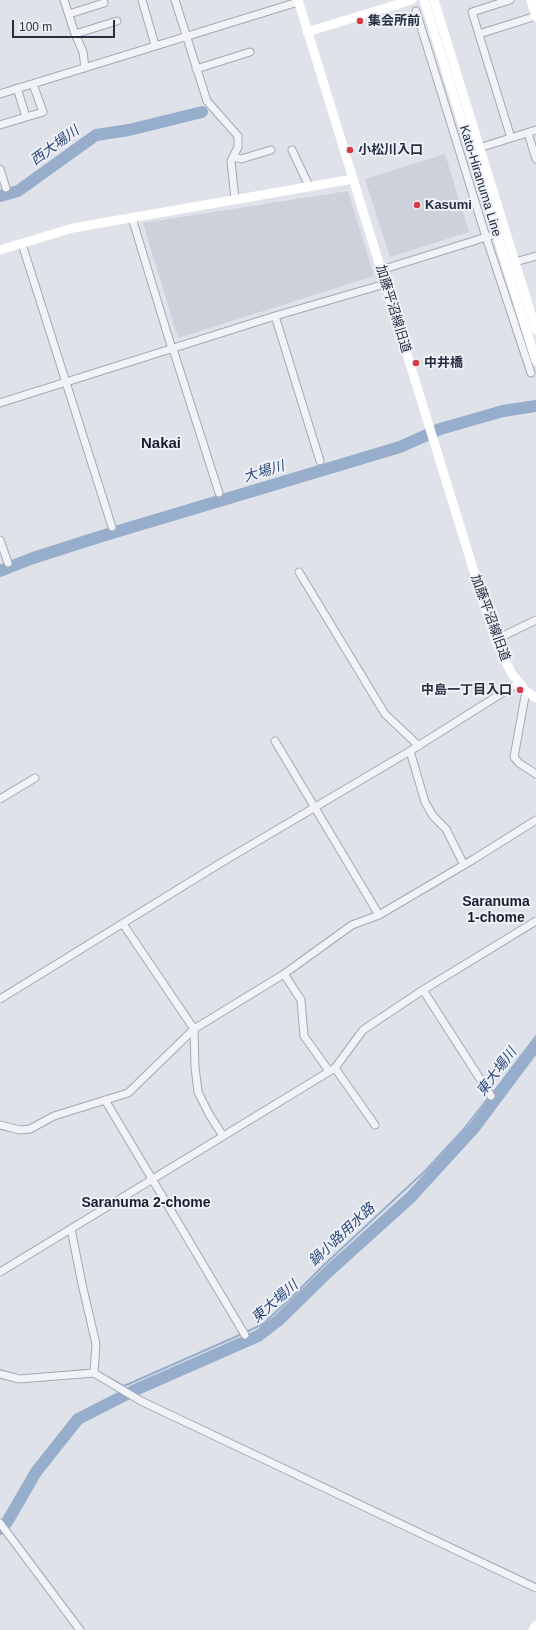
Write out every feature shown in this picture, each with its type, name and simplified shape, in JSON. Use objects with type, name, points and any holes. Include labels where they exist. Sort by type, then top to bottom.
[{"type":"street","points":[[64,0],[75,34],[83,52],[85,68]]},
{"type":"street","points":[[142,0],[155,46]]},
{"type":"street","points":[[175,0],[207,101],[238,136],[238,147],[231,161],[236,199]]},
{"type":"street","points":[[307,32],[412,0]]},
{"type":"street","name":"Kato-Hiranuma Line","points":[[424,0],[536,361]]},
{"type":"street","name":"Kato-Hiranuma Line","points":[[434,0],[536,330]]},
{"type":"street","points":[[510,0],[472,12],[511,138]]},
{"type":"street","points":[[479,34],[536,16],[531,0]]},
{"type":"street","points":[[0,94],[298,1]]},
{"type":"street","name":"加藤平沼線旧道","points":[[298,1],[495,640],[506,664],[518,683],[536,698]]},
{"type":"street","points":[[69,14],[104,3]]},
{"type":"street","points":[[416,11],[486,237],[531,374]]},
{"type":"street","points":[[75,34],[117,21]]},
{"type":"street","points":[[196,69],[250,52]]},
{"type":"street","points":[[0,125],[43,112],[32,84]]},
{"type":"street","points":[[17,88],[26,117]]},
{"type":"street","points":[[444,100],[454,97]]},
{"type":"street","points":[[479,148],[536,130]]},
{"type":"street","points":[[528,133],[536,160]]},
{"type":"street","points":[[233,157],[240,159],[271,150]]},
{"type":"street","points":[[292,150],[309,186]]},
{"type":"street","points":[[0,168],[6,188]]},
{"type":"street","points":[[0,250],[73,228],[353,179]]},
{"type":"street","points":[[132,218],[219,493]]},
{"type":"street","points":[[381,270],[496,234]]},
{"type":"street","points":[[22,244],[112,527]]},
{"type":"street","points":[[515,262],[536,256]]},
{"type":"street","points":[[0,403],[275,316],[385,284]]},
{"type":"street","points":[[275,316],[320,461]]},
{"type":"street","points":[[0,540],[8,563]]},
{"type":"street","points":[[299,572],[385,714],[419,746]]},
{"type":"street","points":[[495,640],[536,620]]},
{"type":"street","points":[[0,999],[219,864],[419,746],[518,683]]},
{"type":"street","points":[[526,691],[514,757],[536,774]]},
{"type":"street","points":[[275,741],[314,809],[379,915]]},
{"type":"street","points":[[410,751],[425,802],[433,816],[446,828],[464,865]]},
{"type":"street","points":[[0,799],[35,778]]},
{"type":"street","points":[[0,1125],[20,1130],[30,1129],[54,1116],[94,1102],[128,1093],[194,1029],[284,974],[352,925],[379,915],[464,865],[536,820]]},
{"type":"street","points":[[0,1272],[332,1069],[363,1030],[423,990],[536,921]]},
{"type":"street","points":[[123,924],[194,1029],[195,1068],[198,1092],[209,1114],[223,1136]]},
{"type":"street","points":[[284,974],[301,1000],[304,1036],[332,1069],[375,1125]]},
{"type":"street","points":[[423,990],[492,1096]]},
{"type":"street","points":[[105,1100],[246,1335]]},
{"type":"street","points":[[71,1229],[96,1344],[94,1373]]},
{"type":"street","points":[[0,1374],[19,1379],[94,1373],[133,1396],[269,1463],[420,1532],[536,1588]]},
{"type":"street","points":[[0,1523],[80,1630]]},
{"type":"street","points":[[533,1630],[536,1625]]},
{"type":"shaded area","name":"Kasumi","points":[[445,154],[469,232],[390,257],[365,179]]},
{"type":"shaded area","points":[[348,191],[374,276],[178,338],[143,223]]},
{"type":"waterway","name":"西大場川","points":[[0,196],[18,191],[96,135],[129,130],[202,112]]},
{"type":"waterway","name":"大場川","points":[[0,571],[33,558],[102,536],[400,447],[440,429],[503,411],[536,406]]},
{"type":"waterway","name":"鍋小路用水路","points":[[492,1094],[536,1036]]},
{"type":"waterway","name":"東大場川","points":[[0,1529],[7,1522],[36,1472],[78,1419],[135,1390],[258,1336],[279,1320],[329,1271],[411,1197],[474,1128],[536,1045]]},
{"type":"waterway","name":"鍋小路用水路","points":[[246,1332],[263,1324],[426,1170],[463,1130],[489,1097]]},
{"type":"waterway","name":"鍋小路用水路","points":[[72,1371],[97,1371],[124,1386],[242,1334]]},
{"type":"waterway","name":"鍋小路用水路","points":[[0,1370],[20,1376]]},
{"type":"place","name":"集会所前","points":[[360,21]]},
{"type":"place","name":"小松川入口","points":[[350,150]]},
{"type":"place","name":"Kasumi","points":[[417,205]]},
{"type":"place","name":"中井橋","points":[[416,363]]},
{"type":"place","name":"中島一丁目入口","points":[[520,690]]},
{"type":"district","name":"Nakai","points":[[161,444]]},
{"type":"district","name":"Saranuma 1-chome","points":[[496,910]]},
{"type":"district","name":"Saranuma 2-chome","points":[[146,1203]]}]
